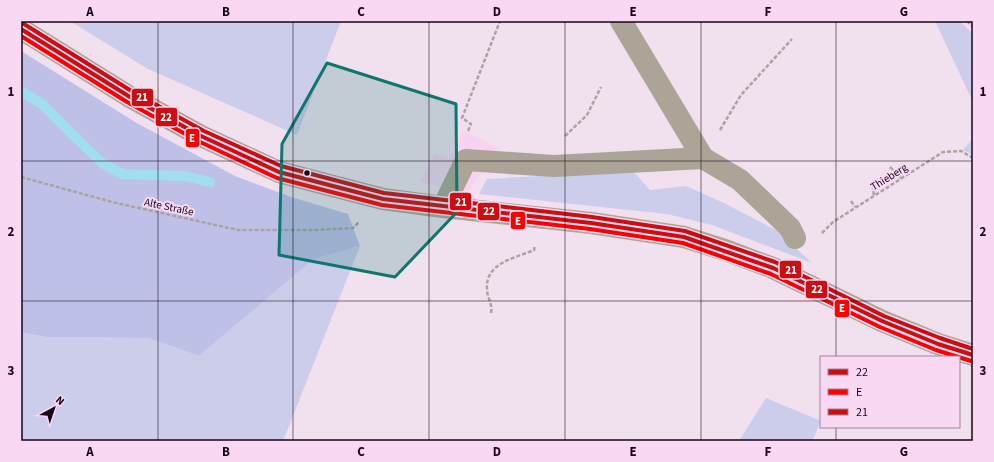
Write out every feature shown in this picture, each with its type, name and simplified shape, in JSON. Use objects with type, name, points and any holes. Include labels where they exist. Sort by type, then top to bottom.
[{"type":"street","points":[[621,21],[703,158],[740,180],[790,228],[795,238]]},
{"type":"street","points":[[21,29],[130,97],[201,136],[279,172],[383,199],[591,223],[684,237],[725,250],[773,268],[882,321],[938,344],[973,355]]},
{"type":"street","points":[[443,207],[466,160],[554,166],[703,158]]},
{"type":"path","points":[[466,160],[464,138],[470,124],[462,118],[500,21]]},
{"type":"path","points":[[967,21],[973,27]]},
{"type":"path","points":[[703,158],[741,95],[792,40]]},
{"type":"path","points":[[554,166],[556,145],[587,115],[601,88]]},
{"type":"path","name":"Thieberg","points":[[819,236],[833,222],[855,207],[943,152],[961,151],[973,158]]},
{"type":"path","points":[[890,167],[901,178]]},
{"type":"path","name":"Alte Straße","points":[[21,177],[112,202],[238,230],[316,230]]},
{"type":"path","points":[[874,195],[873,190],[879,183],[877,180]]},
{"type":"path","points":[[851,201],[855,207]]},
{"type":"path","points":[[491,313],[492,307],[487,291],[488,277],[497,266],[534,250],[540,217]]},
{"type":"highlighted area","points":[[327,63],[456,104],[457,212],[395,277],[279,255],[282,144]]},
{"type":"shaded area","points":[[70,21],[341,21],[297,135],[148,69]]},
{"type":"shaded area","points":[[935,21],[960,21],[973,34],[973,102]]},
{"type":"shaded area","points":[[21,51],[135,122],[235,176],[291,197],[348,214],[360,246],[314,259],[199,356],[148,338],[45,337],[21,332]]},
{"type":"shaded area","points":[[463,130],[498,148],[468,193],[420,182],[435,153],[449,159]]},
{"type":"shaded area","points":[[973,138],[973,155],[963,150]]},
{"type":"shaded area","points":[[633,171],[650,190],[686,186],[724,203],[776,230],[812,263],[712,225],[667,214],[479,194],[487,179]]},
{"type":"shaded area","points":[[360,246],[283,441],[21,441],[21,332],[45,337],[148,338],[199,356],[314,259]]},
{"type":"shaded area","points":[[766,398],[820,421],[813,439],[817,441],[739,441]]},
{"type":"waterway","points":[[21,91],[42,104],[102,163],[122,174],[185,176],[210,182]]},
{"type":"transit line","name":"21","points":[[24,24],[133,92],[204,131],[281,166],[384,193],[592,217],[685,231],[775,262],[884,316],[973,349]]},
{"type":"transit line","name":"22","points":[[21,29],[130,97],[201,136],[279,172],[383,199],[591,223],[684,237],[773,268],[882,321],[938,344],[973,355]]},
{"type":"transit line","name":"E","points":[[21,36],[127,102],[198,141],[277,178],[382,205],[590,229],[683,243],[771,274],[880,327],[936,350],[955,356]]},
{"type":"transit line","name":"E","points":[[960,358],[971,361]]}]
